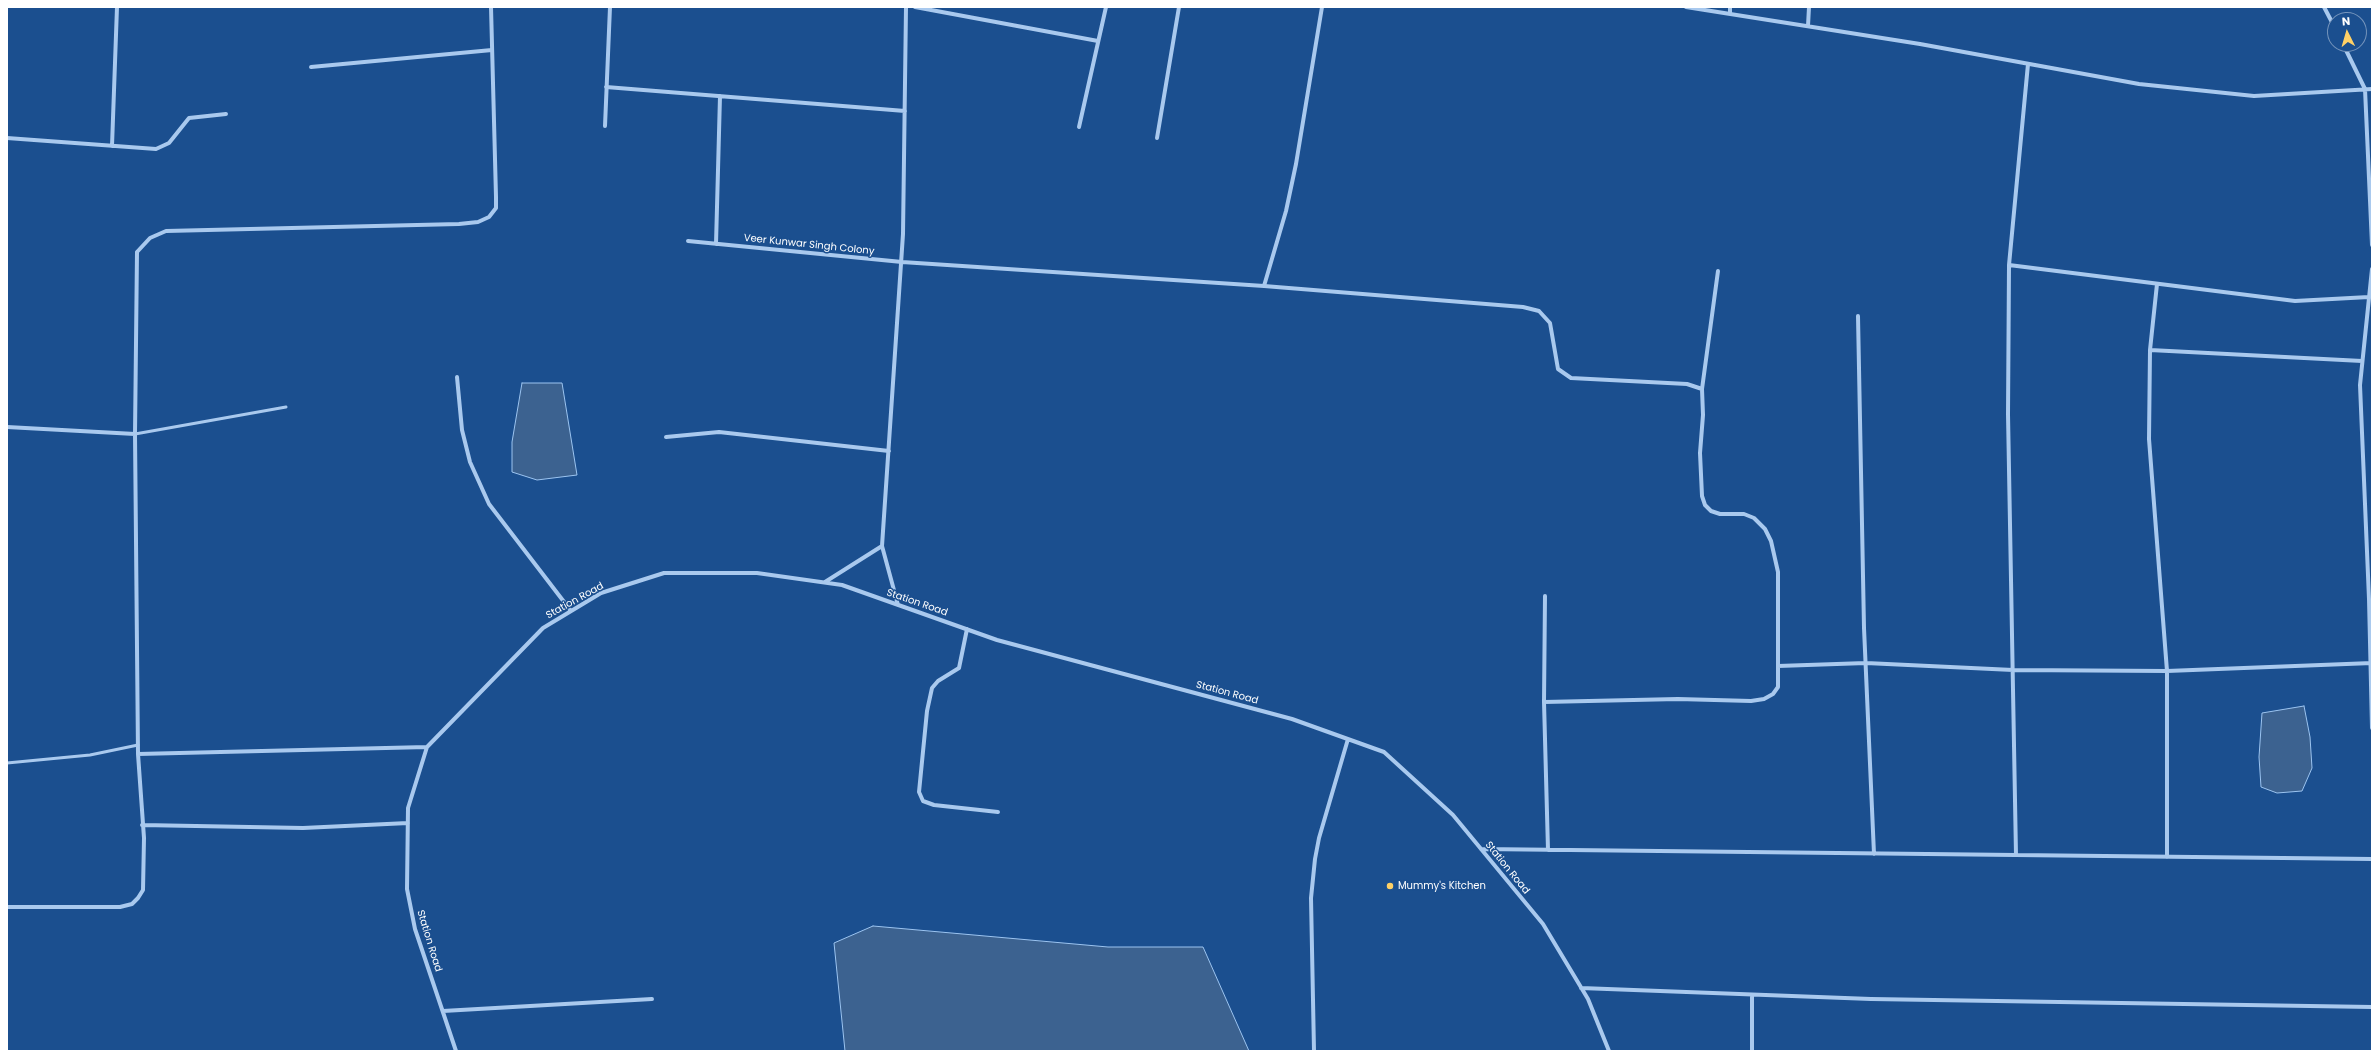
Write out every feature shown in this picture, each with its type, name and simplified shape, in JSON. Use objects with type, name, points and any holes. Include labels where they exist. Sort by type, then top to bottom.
[{"type":"street","points":[[112,146],[117,7]]},
{"type":"street","points":[[7,907],[120,908],[132,904],[143,890],[142,824],[138,754],[135,434],[137,252],[143,244],[154,235],[166,231],[459,224],[478,222],[489,217],[496,208],[491,7]]},
{"type":"street","points":[[605,126],[610,7]]},
{"type":"street","points":[[898,605],[882,546],[902,262],[906,7]]},
{"type":"street","points":[[915,7],[1098,41]]},
{"type":"street","points":[[1079,127],[1106,7]]},
{"type":"street","points":[[1157,138],[1179,7]]},
{"type":"street","points":[[1264,286],[1286,211],[1296,164],[1322,7]]},
{"type":"street","points":[[1686,7],[1808,26],[2139,84],[2254,96],[2372,89]]},
{"type":"street","points":[[1730,7],[1730,14]]},
{"type":"street","points":[[1808,26],[1809,7]]},
{"type":"street","points":[[311,67],[492,50]]},
{"type":"street","points":[[2347,52],[2365,90],[2372,245]]},
{"type":"street","points":[[2016,856],[2008,414],[2009,265],[2028,64]]},
{"type":"street","points":[[606,87],[904,111]]},
{"type":"street","points":[[716,244],[720,96]]},
{"type":"street","points":[[7,138],[150,150],[163,147],[170,143],[189,118],[226,114]]},
{"type":"street","name":"Veer Kunwar Singh Colony","points":[[688,241],[902,262],[1264,286],[1523,307],[1539,311],[1550,323],[1558,369],[1571,378],[1665,382],[1687,384],[1702,389]]},
{"type":"street","points":[[2009,265],[2295,302],[2369,296]]},
{"type":"street","points":[[2372,270],[2360,385],[2371,663],[2372,728]]},
{"type":"street","points":[[1544,702],[1678,699],[1739,702],[1764,699],[1773,694],[1778,687],[1778,572],[1771,541],[1765,529],[1754,518],[1744,514],[1720,514],[1711,511],[1705,505],[1702,496],[1700,453],[1703,415],[1702,389],[1718,271]]},
{"type":"street","points":[[2157,284],[2150,350],[2149,440],[2167,671],[2167,857]]},
{"type":"street","points":[[1858,316],[1866,663],[1874,854]]},
{"type":"street","points":[[2150,350],[2362,361]]},
{"type":"street","points":[[457,378],[462,430],[470,462],[489,504],[572,611]]},
{"type":"street","points":[[7,427],[135,434]]},
{"type":"street","points":[[666,437],[719,432],[888,451]]},
{"type":"street","points":[[825,583],[882,546]]},
{"type":"street","name":"Station Road","points":[[456,1051],[415,930],[407,889],[408,808],[427,747],[543,628],[601,593],[664,573],[757,573],[842,585],[998,640],[1292,719],[1384,752],[1453,815],[1543,924],[1588,999],[1609,1051]]},
{"type":"street","points":[[1545,596],[1544,702],[1548,850]]},
{"type":"street","points":[[967,629],[959,668],[938,681],[932,688],[919,792],[923,801],[934,805],[998,812]]},
{"type":"street","points":[[1778,666],[1866,663],[2013,670],[2167,671],[2371,663]]},
{"type":"street","points":[[1314,1051],[1311,898],[1315,858],[1319,838],[1348,739]]},
{"type":"street","points":[[138,754],[427,747]]},
{"type":"street","points":[[142,824],[303,828],[408,823]]},
{"type":"street","points":[[1481,849],[2372,859]]},
{"type":"street","points":[[1581,988],[2140,1005],[2372,1007]]},
{"type":"street","points":[[1752,994],[1752,1051]]},
{"type":"street","points":[[443,1011],[652,999]]},
{"type":"lane","points":[[135,434],[286,407]]},
{"type":"lane","points":[[7,763],[90,755],[138,746]]},
{"type":"water","points":[[522,383],[562,383],[577,475],[537,480],[512,472],[512,442]]},
{"type":"water","points":[[2304,706],[2310,737],[2312,768],[2302,791],[2277,793],[2261,787],[2259,757],[2262,713]]},
{"type":"water","points":[[873,926],[1108,947],[1203,947],[1249,1051],[845,1051],[834,943]]},
{"type":"place","name":"Mummy's Kitchen","points":[[1390,886]]}]
